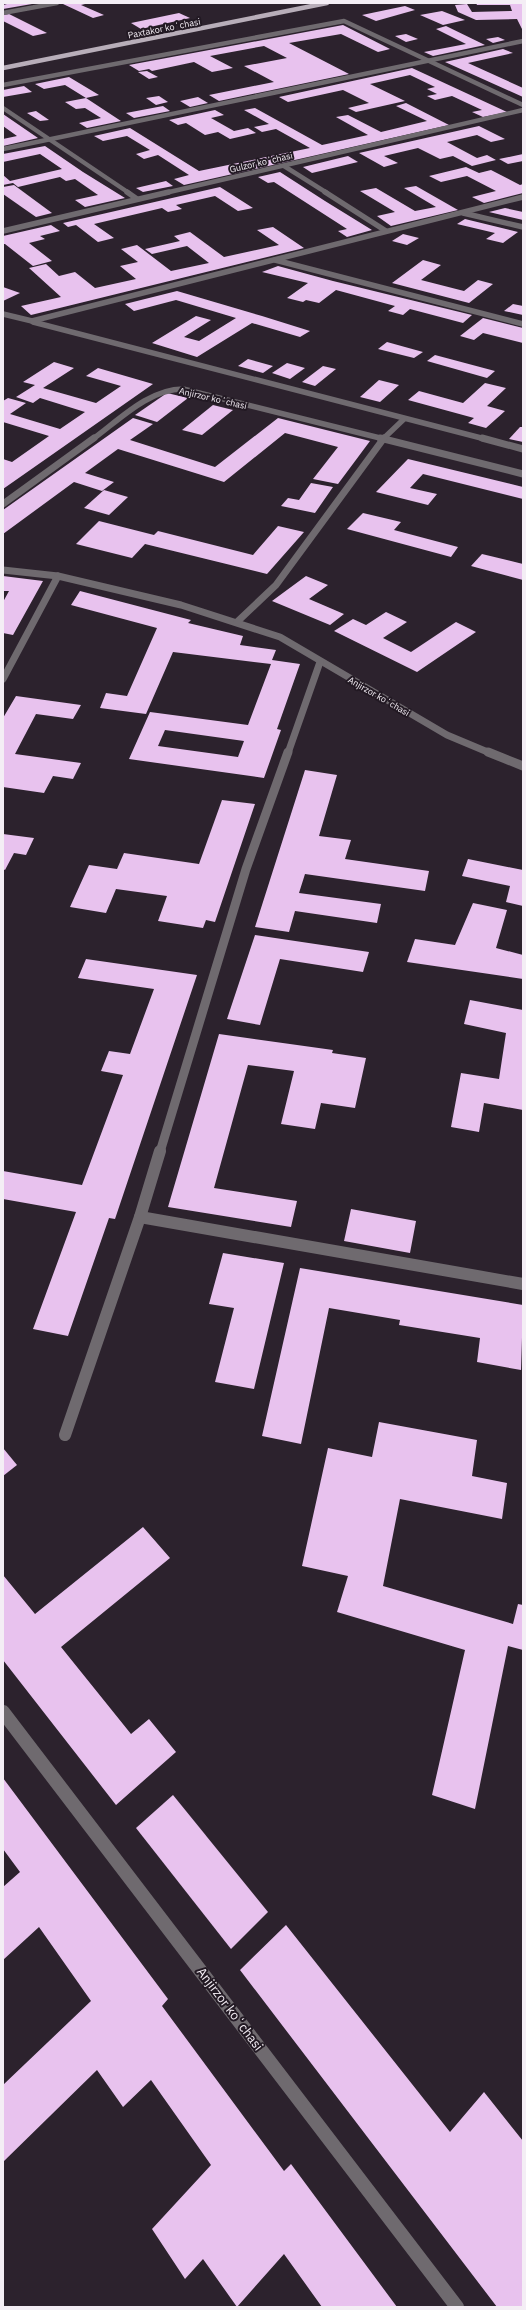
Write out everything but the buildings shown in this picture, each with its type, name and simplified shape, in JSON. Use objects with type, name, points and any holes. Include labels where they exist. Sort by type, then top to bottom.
[{"type":"main road","name":"Paxtakor koʻchasi","points":[[3,68],[327,3]]},
{"type":"street","points":[[3,13],[57,3]]},
{"type":"street","points":[[3,85],[344,21],[523,105]]},
{"type":"street","points":[[3,149],[523,41]]},
{"type":"street","points":[[3,108],[52,139],[137,199]]},
{"type":"street","name":"Gulzor koʻchasi","points":[[3,231],[523,110]]},
{"type":"street","points":[[284,166],[386,231]]},
{"type":"street","points":[[32,321],[523,196]]},
{"type":"street","points":[[460,212],[523,226]]},
{"type":"street","points":[[273,260],[523,324]]},
{"type":"street","points":[[3,314],[523,449]]},
{"type":"street","name":"Anjirzor koʻchasi","points":[[3,504],[151,397],[169,389],[183,389],[523,474]]},
{"type":"street","points":[[237,622],[276,585],[384,439],[404,419]]},
{"type":"street","name":"Anjirzor koʻchasi","points":[[3,570],[58,576],[181,604],[280,637],[320,662],[447,735],[523,766]]},
{"type":"street","points":[[3,679],[58,576]]},
{"type":"street","points":[[65,1435],[140,1217],[246,869],[320,662]]},
{"type":"street","points":[[140,1217],[523,1284]]},
{"type":"street","name":"Anjirzor koʻchasi","points":[[3,1712],[455,2306]]}]
